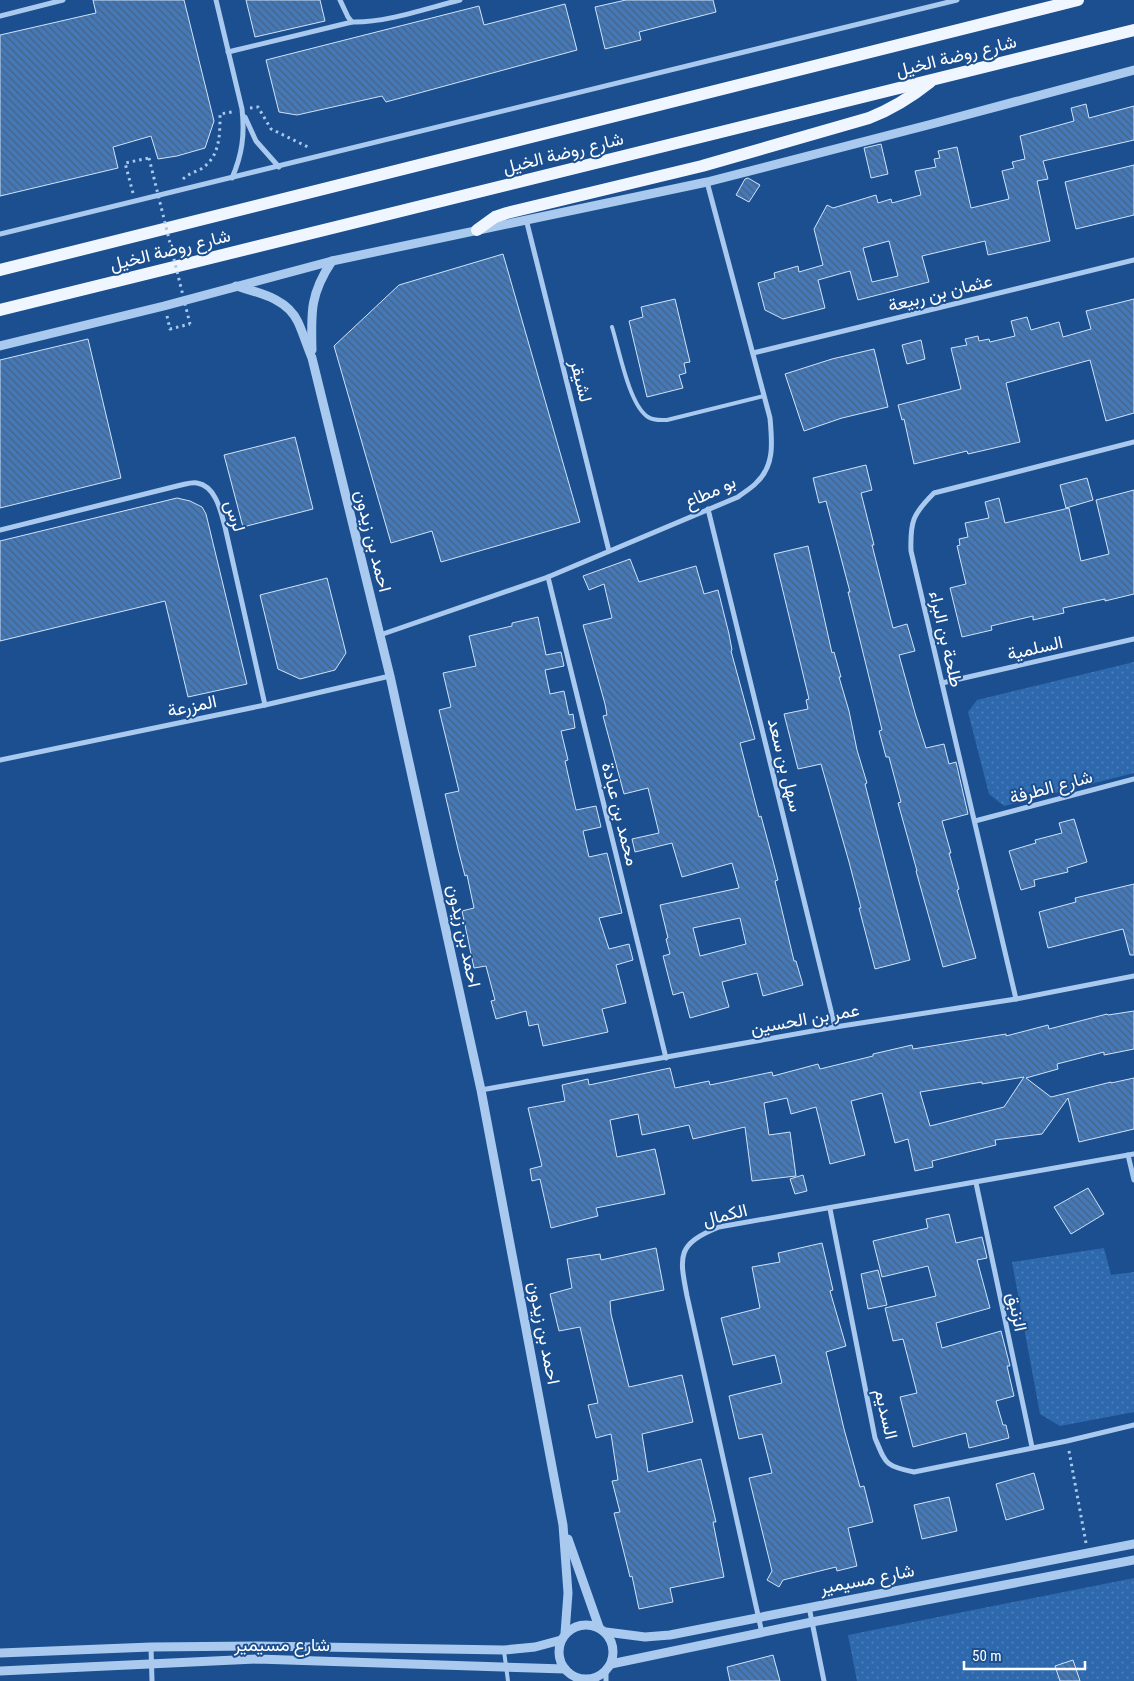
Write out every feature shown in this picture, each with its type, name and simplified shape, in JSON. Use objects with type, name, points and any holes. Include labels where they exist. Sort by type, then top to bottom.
[{"type":"main road","name":"شارع روضة الخيل","points":[[0,270],[1078,0]]},
{"type":"main road","name":"شارع روضة الخيل","points":[[0,310],[1134,30]]},
{"type":"main road","points":[[477,230],[495,218],[507,213],[702,166],[869,118],[890,110],[905,101],[932,80]]},
{"type":"street","points":[[0,16],[63,0]]},
{"type":"street","points":[[216,0],[242,109],[244,127],[243,145],[239,162],[232,178]]},
{"type":"street","points":[[340,0],[352,22]]},
{"type":"street","points":[[228,52],[352,22],[373,22],[440,2],[460,0]]},
{"type":"street","points":[[0,234],[326,156],[957,0]]},
{"type":"street","points":[[0,346],[164,306],[332,261],[707,182],[1134,70]]},
{"type":"street","points":[[242,109],[256,141],[279,167]]},
{"type":"street","name":"بو مطاع","points":[[380,636],[548,577],[738,497],[758,482],[768,467],[773,444],[770,418],[707,182]]},
{"type":"street","name":"لشيقر","points":[[526,219],[609,551]]},
{"type":"street","name":"عثمان بن ربيعة","points":[[753,353],[1134,260]]},
{"type":"street","name":"احمد بن زيدون","points":[[312,358],[311,317],[314,296],[320,278],[332,261]]},
{"type":"street","name":"احمد بن زيدون","points":[[236,286],[277,300],[287,307],[298,322],[312,358],[390,676],[481,1090],[563,1525],[568,1593],[563,1637]]},
{"type":"street","name":"طلحة بن البراء","points":[[1016,999],[911,551],[910,532],[915,515],[934,493],[1134,442]]},
{"type":"street","name":"لرس","points":[[0,530],[181,485],[197,483],[208,488],[217,499],[225,527],[265,704]]},
{"type":"street","name":"سهل بن سعد","points":[[708,510],[835,1027]]},
{"type":"street","name":"محمد بن عبادة","points":[[548,577],[666,1058]]},
{"type":"street","name":"السلمية","points":[[942,683],[1134,639]]},
{"type":"street","name":"المزرعة","points":[[0,760],[390,676]]},
{"type":"street","name":"شارع الطرفة","points":[[975,821],[1134,779]]},
{"type":"street","name":"عمر بن الحسين","points":[[481,1090],[835,1027],[1016,999],[1134,976]]},
{"type":"street","points":[[1131,1155],[1134,1180]]},
{"type":"street","name":"الكمال","points":[[762,1633],[681,1266],[687,1246],[699,1235],[719,1227],[1131,1155]]},
{"type":"street","name":"الزنبق","points":[[976,1183],[1032,1447]]},
{"type":"street","name":"السديم","points":[[830,1209],[875,1438],[884,1460],[896,1468],[914,1472],[940,1468],[1134,1425]]},
{"type":"street","name":"احمد بن زيدون","points":[[563,1525],[602,1629]]},
{"type":"street","name":"شارع مسيمير","points":[[602,1629],[645,1637],[670,1635],[1134,1544]]},
{"type":"street","points":[[1080,1570],[1083,1554]]},
{"type":"street","name":"شارع مسيمير","points":[[607,1672],[812,1622],[1134,1560]]},
{"type":"street","points":[[809,1607],[824,1681]]},
{"type":"street","points":[[581,1624],[590,1624],[602,1629],[611,1639],[614,1647],[614,1656],[607,1672],[598,1677],[581,1680],[565,1669],[560,1660],[559,1650],[563,1637],[572,1628],[581,1624]]},
{"type":"street","name":"شارع مسيمير","points":[[0,1653],[151,1647],[258,1646],[504,1650],[535,1647],[563,1637]]},
{"type":"street","points":[[151,1647],[152,1681]]},
{"type":"street","name":"شارع مسيمير","points":[[0,1671],[257,1659],[565,1669]]},
{"type":"lane","points":[[612,327],[631,394],[639,409],[648,418],[658,421],[667,420],[764,396]]},
{"type":"lane","points":[[504,1650],[508,1681]]},
{"type":"path","points":[[172,193],[184,177],[203,168],[217,153],[220,114],[258,107],[271,129],[326,156]]},
{"type":"path","points":[[135,202],[125,164],[149,158],[190,324],[170,329]]},
{"type":"path","points":[[1066,1441],[1083,1554]]},
{"type":"shaded area","points":[[1134,662],[1134,773],[1004,806],[989,794],[968,712],[977,700]]},
{"type":"shaded area","points":[[1104,1248],[1111,1275],[1134,1272],[1134,1412],[1060,1426],[1040,1414],[1012,1262]]},
{"type":"shaded area","points":[[1134,1578],[1134,1681],[857,1681],[848,1635]]},
{"type":"building","points":[[93,0],[184,0],[214,121],[205,148],[158,159],[151,136],[113,147],[118,168],[0,196],[0,35],[96,13]]},
{"type":"building","points":[[246,0],[320,0],[325,21],[255,37]]},
{"type":"building","points":[[626,0],[713,0],[716,12],[639,32],[641,40],[605,49],[595,7]]},
{"type":"building","points":[[565,4],[577,50],[386,102],[382,96],[297,115],[279,112],[266,60],[479,6],[484,25]]},
{"type":"building","points":[[1086,104],[1089,118],[1134,106],[1134,140],[1043,161],[1048,179],[1037,181],[1050,241],[988,255],[985,241],[922,256],[929,282],[858,300],[850,271],[818,280],[825,308],[783,319],[765,310],[758,283],[775,278],[774,273],[798,266],[799,272],[823,265],[814,229],[827,205],[833,208],[876,195],[878,203],[891,199],[892,203],[921,195],[915,171],[936,167],[934,159],[940,158],[938,151],[957,147],[971,208],[1009,199],[1002,171],[1014,168],[1012,162],[1025,159],[1020,136],[1074,121],[1071,108]],"holes":[[[889,241],[898,276],[872,282],[863,248]]]},
{"type":"building","points":[[881,144],[888,174],[871,178],[864,148]]},
{"type":"building","points":[[1134,165],[1134,215],[1076,229],[1065,182]]},
{"type":"building","points":[[748,178],[760,185],[749,202],[736,195],[745,179]]},
{"type":"building","points":[[503,254],[580,522],[441,562],[432,531],[391,543],[334,346],[399,285]]},
{"type":"building","points":[[675,299],[690,362],[684,363],[686,373],[679,375],[683,388],[647,397],[629,321],[643,317],[641,307]]},
{"type":"building","points":[[1134,299],[1134,413],[1106,421],[1090,360],[1006,383],[1020,442],[968,454],[967,451],[914,464],[904,419],[902,420],[898,405],[961,389],[951,348],[967,345],[965,339],[978,336],[979,341],[989,339],[990,342],[1015,336],[1011,321],[1027,317],[1031,330],[1059,322],[1063,337],[1091,329],[1086,311]]},
{"type":"building","points":[[88,339],[121,478],[0,508],[0,360]]},
{"type":"building","points":[[921,340],[925,359],[907,364],[902,345]]},
{"type":"building","points":[[874,349],[888,407],[842,418],[804,431],[785,374],[832,359]]},
{"type":"building","points":[[295,437],[313,509],[243,527],[224,455]]},
{"type":"building","points":[[866,465],[872,490],[861,493],[893,628],[907,624],[915,651],[899,655],[915,713],[926,748],[944,744],[949,764],[956,762],[968,814],[942,821],[959,889],[957,890],[976,958],[943,967],[898,803],[901,802],[889,757],[886,757],[879,731],[882,730],[848,592],[850,592],[826,501],[819,503],[813,478]]},
{"type":"building","points":[[1087,478],[1093,500],[1066,508],[1060,485]]},
{"type":"building","points":[[1134,490],[1134,594],[1063,608],[1064,613],[1033,620],[1033,616],[991,626],[992,630],[962,637],[950,588],[966,584],[957,546],[960,545],[959,539],[968,537],[965,523],[989,518],[985,502],[999,498],[1005,523],[1069,508],[1081,561],[1109,554],[1096,500]]},
{"type":"building","points":[[177,498],[190,501],[202,507],[206,514],[247,684],[188,697],[165,601],[0,641],[0,541]]},
{"type":"building","points":[[808,546],[832,653],[834,652],[841,677],[839,677],[867,783],[865,784],[910,960],[875,969],[849,862],[821,764],[798,769],[784,714],[808,709],[806,700],[809,699],[774,554]]},
{"type":"building","points":[[630,559],[639,582],[696,566],[704,594],[718,590],[729,634],[731,651],[755,739],[740,743],[778,880],[775,881],[794,961],[796,961],[803,985],[763,996],[757,973],[722,982],[729,1007],[690,1018],[683,992],[673,995],[663,956],[670,954],[660,905],[739,888],[732,863],[682,877],[672,843],[635,852],[632,839],[659,833],[648,788],[624,794],[603,716],[607,715],[605,704],[583,625],[612,618],[604,584],[589,590],[583,576]],"holes":[[[740,918],[746,944],[700,956],[693,928]]]},
{"type":"building","points":[[327,578],[346,653],[335,670],[300,679],[278,669],[260,595]]},
{"type":"building","points":[[538,617],[546,655],[561,652],[564,666],[545,670],[550,694],[564,691],[569,715],[573,714],[575,728],[561,731],[568,760],[565,761],[576,810],[596,806],[601,827],[583,831],[589,857],[607,853],[622,913],[599,918],[609,949],[629,944],[633,960],[616,965],[626,1003],[602,1009],[608,1032],[543,1046],[538,1024],[529,1026],[526,1011],[496,1019],[491,1001],[495,1000],[486,966],[474,968],[462,911],[474,908],[445,794],[459,791],[439,710],[451,707],[443,673],[476,666],[469,636],[512,626],[512,623]]},
{"type":"building","points":[[1074,819],[1087,862],[1067,868],[1068,872],[1034,880],[1035,886],[1021,890],[1009,851],[1036,843],[1035,840],[1062,833],[1059,823]]},
{"type":"building","points":[[1134,884],[1134,955],[1130,955],[1123,929],[1048,948],[1039,912],[1076,902],[1075,898]]},
{"type":"building","points":[[1134,1011],[1134,1049],[1104,1055],[1104,1052],[1057,1064],[1058,1069],[1026,1078],[1051,1097],[1134,1078],[1134,1129],[1079,1142],[1068,1098],[1042,1134],[995,1140],[996,1145],[932,1161],[933,1167],[915,1171],[908,1139],[895,1143],[882,1093],[851,1101],[865,1155],[830,1164],[816,1107],[791,1114],[787,1098],[764,1103],[769,1135],[790,1132],[796,1176],[752,1181],[745,1127],[693,1139],[689,1125],[642,1135],[638,1114],[610,1120],[617,1157],[655,1149],[665,1194],[596,1208],[598,1216],[551,1228],[540,1179],[532,1181],[530,1169],[542,1166],[528,1108],[565,1101],[562,1085],[588,1079],[589,1085],[670,1068],[675,1088],[709,1081],[710,1085],[772,1072],[773,1076],[818,1064],[820,1069],[912,1045],[913,1049],[1006,1034],[1006,1036],[1048,1025],[1049,1029]],"holes":[[[1024,1077],[1004,1107],[930,1126],[920,1092]]]},
{"type":"building","points":[[803,1175],[807,1191],[795,1194],[790,1179]]},
{"type":"building","points":[[1088,1188],[1104,1214],[1071,1234],[1054,1207]]},
{"type":"building","points":[[949,1214],[956,1243],[982,1237],[987,1258],[977,1260],[990,1308],[936,1323],[942,1348],[1001,1331],[1010,1366],[1007,1366],[1014,1396],[996,1401],[1009,1438],[969,1448],[966,1433],[913,1447],[900,1397],[917,1393],[903,1339],[893,1341],[885,1308],[936,1296],[928,1266],[882,1277],[873,1241],[928,1228],[926,1219]]},
{"type":"building","points":[[822,1243],[833,1290],[830,1291],[846,1346],[826,1352],[860,1487],[864,1486],[873,1522],[848,1528],[857,1566],[837,1571],[836,1567],[783,1580],[779,1587],[767,1580],[772,1571],[749,1478],[772,1473],[762,1434],[739,1439],[729,1396],[782,1383],[775,1355],[733,1365],[721,1318],[760,1308],[752,1267],[780,1262],[778,1253]]},
{"type":"building","points":[[656,1248],[664,1290],[610,1301],[611,1314],[629,1387],[682,1375],[693,1422],[642,1434],[648,1472],[701,1459],[716,1522],[713,1522],[724,1577],[670,1588],[673,1602],[639,1609],[632,1576],[630,1577],[614,1513],[620,1512],[612,1481],[618,1480],[611,1434],[596,1438],[588,1405],[598,1403],[580,1327],[559,1331],[550,1294],[572,1288],[567,1259],[600,1254],[601,1260]]},
{"type":"building","points":[[878,1270],[887,1305],[868,1309],[861,1274]]},
{"type":"building","points":[[1034,1473],[1044,1509],[1006,1520],[996,1484]]},
{"type":"building","points":[[949,1497],[957,1531],[922,1539],[914,1505]]},
{"type":"building","points":[[773,1655],[780,1681],[730,1681],[727,1667]]},
{"type":"building","points":[[1073,1660],[1080,1681],[1060,1681],[1055,1666]]}]
